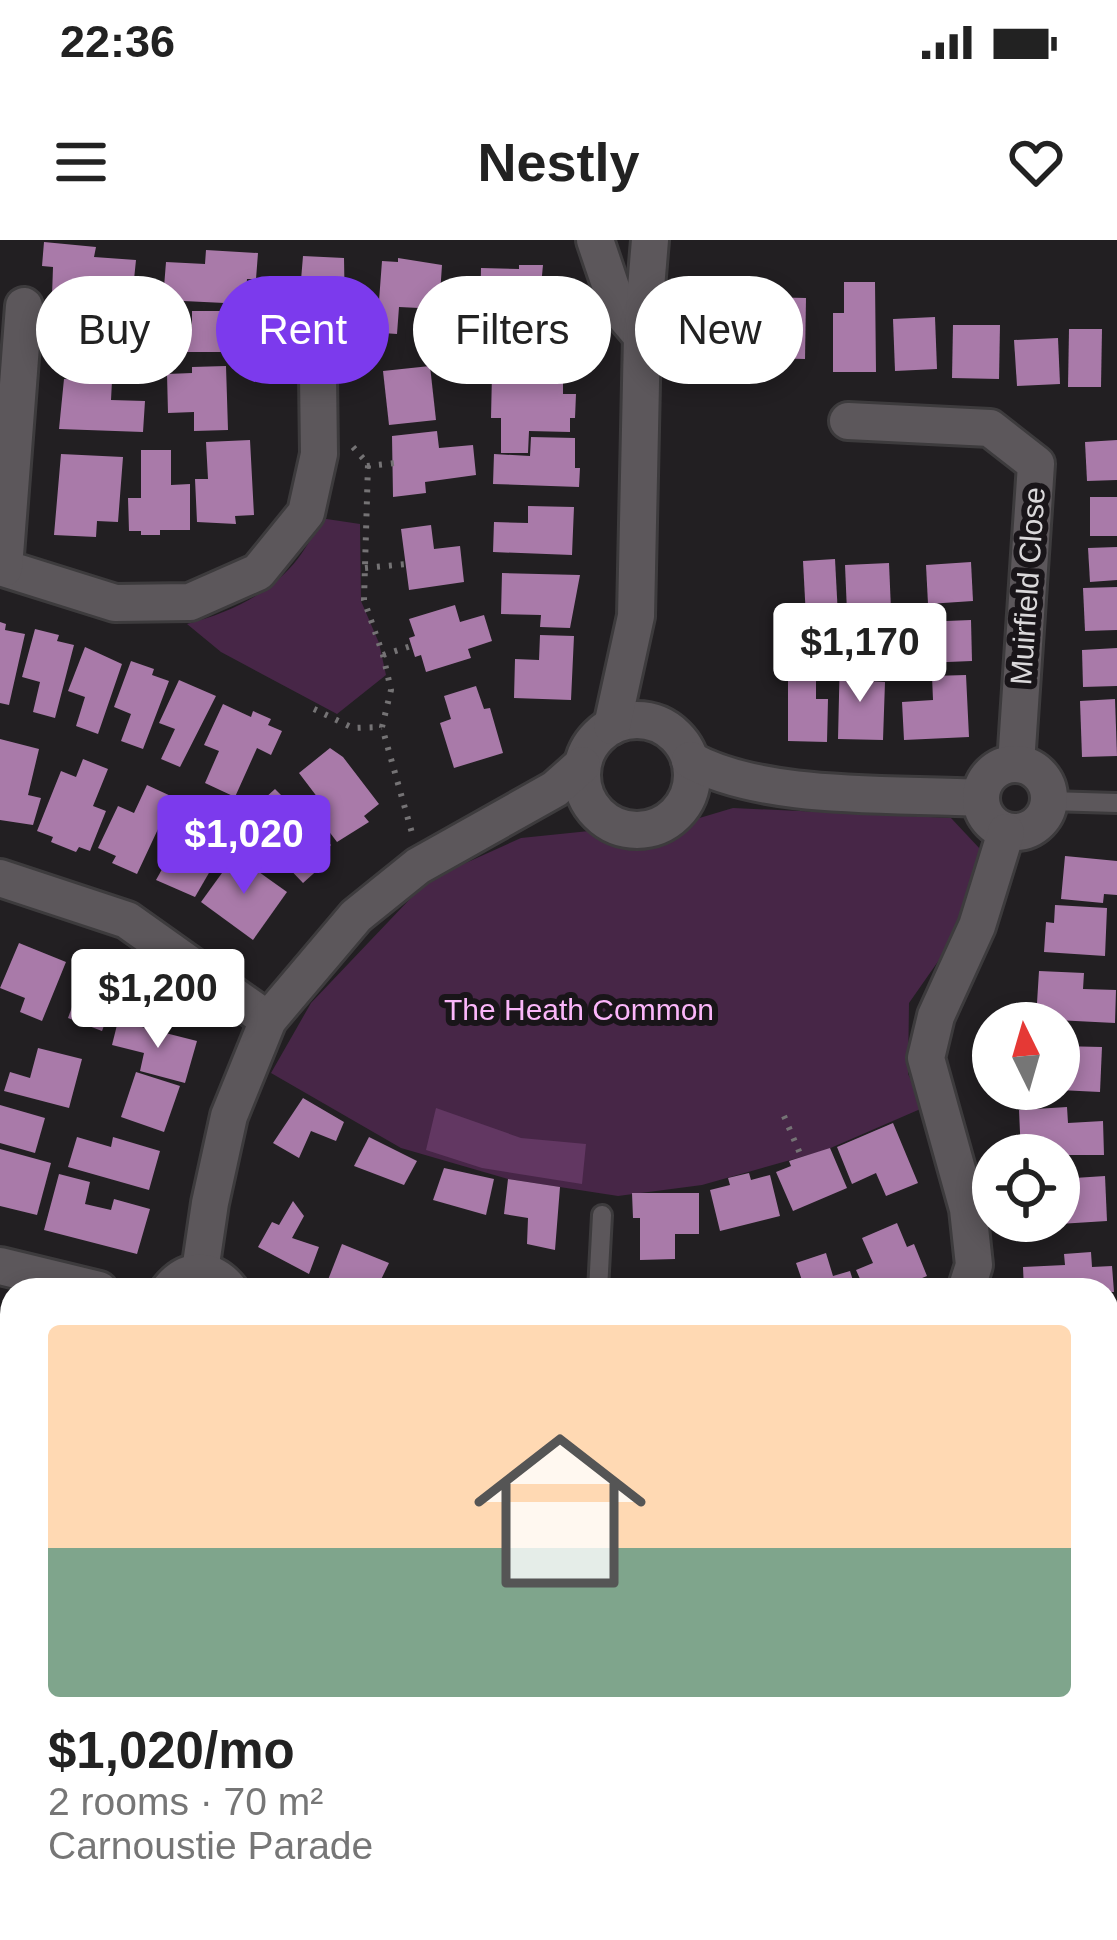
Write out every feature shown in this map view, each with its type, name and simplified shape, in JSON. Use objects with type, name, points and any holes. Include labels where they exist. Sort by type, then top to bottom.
[{"type":"street","points":[[595,240],[617,308],[635,328]]},
{"type":"street","points":[[647,276],[650,240]]},
{"type":"street","points":[[24,306],[2,568],[116,602],[190,602],[258,572],[306,512],[319,454],[318,384]]},
{"type":"street","points":[[641,384],[635,616],[657,724]]},
{"type":"street","name":"Muirfield Close","points":[[848,421],[990,428],[1036,464],[1016,764]]},
{"type":"street","points":[[612,726],[635,616]]},
{"type":"street","points":[[201,1278],[210,1203],[229,1117],[268,1020],[356,916],[418,866],[556,789],[612,726],[631,721],[657,724],[673,734],[690,760],[692,779],[686,800],[674,815],[647,829],[628,830],[599,815],[587,800],[582,765]]},
{"type":"street","points":[[690,760],[718,775],[764,786],[981,798]]},
{"type":"street","points":[[1016,764],[1037,772],[1049,801],[1044,818],[1035,826],[1006,832],[985,815],[981,798],[993,771],[1016,764]]},
{"type":"street","points":[[686,800],[764,786]]},
{"type":"street","points":[[484,829],[549,816],[599,815]]},
{"type":"street","points":[[970,1278],[974,1265],[968,1209],[926,1058],[937,1016],[977,926],[1006,832]]},
{"type":"street","points":[[0,878],[127,920],[268,1020]]},
{"type":"street","points":[[0,1266],[50,1278]]},
{"type":"lane","points":[[1049,801],[1117,803]]},
{"type":"lane","points":[[599,1278],[602,1215]]},
{"type":"path","points":[[317,424],[349,443],[368,466],[364,600],[391,690],[382,727],[403,791],[418,866]]},
{"type":"path","points":[[368,466],[394,464]]},
{"type":"path","points":[[365,568],[406,564]]},
{"type":"path","points":[[383,655],[411,646]]},
{"type":"path","points":[[314,709],[353,728],[382,727]]},
{"type":"path","points":[[784,1116],[801,1156]]},
{"type":"green space","points":[[320,518],[360,524],[361,601],[379,643],[386,675],[337,714],[221,652],[187,624],[230,609],[268,588],[298,558]]},
{"type":"green space","name":"The Heath Common","points":[[733,808],[951,818],[981,850],[960,930],[909,1003],[908,1074],[925,1107],[826,1150],[702,1185],[618,1196],[508,1179],[401,1148],[271,1073],[311,1003],[428,880],[521,838],[599,830],[641,843],[686,822]]},
{"type":"shaded area","points":[[436,1108],[521,1138],[586,1144],[582,1184],[482,1168],[426,1150]]},
{"type":"building","points":[[44,242],[96,247],[94,257],[136,260],[134,276],[53,276],[53,267],[42,266]]},
{"type":"building","points":[[206,250],[258,253],[256,276],[216,276],[216,303],[192,301],[192,276],[165,276],[166,262],[205,264]]},
{"type":"building","points":[[303,256],[344,258],[344,276],[301,276]]},
{"type":"building","points":[[398,258],[442,265],[441,276],[413,276],[413,308],[399,307],[397,334],[389,333],[389,276],[381,276],[382,261],[398,262]]},
{"type":"building","points":[[519,265],[543,265],[542,276],[481,276],[481,268],[519,269]]},
{"type":"building","points":[[844,282],[875,282],[876,372],[833,372],[833,313],[844,313]]},
{"type":"building","points":[[803,298],[806,298],[803,359]]},
{"type":"building","points":[[192,311],[216,311],[216,352],[192,352]]},
{"type":"building","points":[[935,317],[937,369],[895,371],[893,319]]},
{"type":"building","points":[[953,325],[1000,325],[999,379],[952,378]]},
{"type":"building","points":[[1069,329],[1102,329],[1101,387],[1068,387]]},
{"type":"building","points":[[1058,338],[1060,384],[1017,386],[1014,340]]},
{"type":"building","points":[[216,366],[216,384],[227,384],[228,430],[194,431],[194,412],[168,413],[167,384],[192,384],[192,367]]},
{"type":"building","points":[[413,368],[413,384],[432,384],[436,420],[389,425],[384,384],[389,384],[389,370]]},
{"type":"building","points":[[64,384],[112,384],[111,400],[145,401],[143,432],[59,429]]},
{"type":"building","points":[[492,384],[563,384],[563,394],[576,394],[570,432],[529,431],[528,453],[501,453],[501,418],[491,418]]},
{"type":"building","points":[[437,431],[439,448],[473,445],[476,475],[425,482],[426,493],[393,497],[392,436]]},
{"type":"building","points":[[531,437],[575,438],[579,487],[493,484],[494,454],[530,456]]},
{"type":"building","points":[[250,440],[254,515],[235,516],[236,524],[197,522],[195,479],[208,479],[206,442]]},
{"type":"building","points":[[1117,440],[1117,480],[1087,481],[1085,442]]},
{"type":"building","points":[[141,450],[171,450],[171,485],[190,484],[190,530],[160,530],[160,535],[129,531],[128,498],[141,498]]},
{"type":"building","points":[[61,454],[123,457],[118,522],[97,521],[96,537],[54,535]]},
{"type":"building","points":[[1090,497],[1117,497],[1117,536],[1090,536]]},
{"type":"building","points":[[528,506],[574,507],[572,555],[493,552],[494,522],[528,523]]},
{"type":"building","points":[[431,525],[434,549],[460,546],[464,582],[409,590],[401,529]]},
{"type":"building","points":[[1117,547],[1117,580],[1090,582],[1088,548]]},
{"type":"building","points":[[835,559],[838,616],[806,618],[803,561]]},
{"type":"building","points":[[971,562],[973,601],[928,604],[926,565]]},
{"type":"building","points":[[889,563],[891,610],[847,612],[845,565]]},
{"type":"building","points":[[502,573],[580,575],[570,628],[540,627],[541,615],[501,614]]},
{"type":"building","points":[[1117,587],[1117,630],[1085,631],[1083,588]]},
{"type":"building","points":[[455,605],[460,622],[484,615],[492,641],[468,649],[471,658],[426,672],[421,655],[415,657],[409,619]]},
{"type":"building","points":[[971,620],[972,661],[923,663],[922,622]]},
{"type":"building","points":[[0,622],[6,624],[5,630],[25,634],[9,705],[0,703]]},
{"type":"building","points":[[35,629],[74,645],[55,718],[33,712],[40,682],[22,677]]},
{"type":"building","points":[[540,635],[574,636],[571,700],[514,698],[515,659],[539,660]]},
{"type":"building","points":[[85,647],[122,664],[98,734],[76,726],[85,697],[68,691]]},
{"type":"building","points":[[1117,648],[1117,686],[1083,687],[1082,650]]},
{"type":"building","points":[[840,653],[853,654],[852,680],[885,682],[883,740],[838,739]]},
{"type":"building","points":[[131,661],[154,669],[152,675],[169,681],[143,749],[121,741],[131,714],[114,707]]},
{"type":"building","points":[[966,675],[969,737],[904,740],[902,702],[933,700],[932,676]]},
{"type":"building","points":[[788,676],[816,676],[816,699],[828,699],[827,742],[788,741]]},
{"type":"building","points":[[179,680],[216,696],[180,767],[161,759],[175,729],[159,723]]},
{"type":"building","points":[[476,686],[484,709],[490,708],[503,753],[454,768],[440,723],[451,719],[444,696]]},
{"type":"building","points":[[1115,699],[1117,756],[1082,757],[1080,701]]},
{"type":"building","points":[[223,704],[251,717],[253,711],[271,719],[268,725],[282,731],[271,755],[257,748],[235,797],[205,783],[219,751],[204,745]]},
{"type":"building","points":[[0,739],[39,749],[28,795],[41,798],[33,825],[0,820]]},
{"type":"building","points":[[330,748],[343,757],[379,804],[364,816],[369,822],[337,842],[312,809],[321,802],[299,773]]},
{"type":"building","points":[[83,759],[108,769],[93,806],[106,811],[90,851],[79,847],[76,852],[37,831],[61,771],[76,777]]},
{"type":"building","points":[[147,785],[173,797],[137,874],[112,863],[116,856],[98,848],[118,806],[134,813]]},
{"type":"building","points":[[275,789],[331,845],[317,859],[323,865],[303,883],[242,819]]},
{"type":"building","points":[[180,837],[217,859],[195,897],[156,880]]},
{"type":"building","points":[[235,855],[287,892],[253,940],[201,902]]},
{"type":"building","points":[[1065,856],[1117,861],[1117,895],[1104,894],[1103,903],[1061,899]]},
{"type":"building","points":[[1055,905],[1107,908],[1105,956],[1044,952],[1046,922],[1054,923]]},
{"type":"building","points":[[19,943],[66,962],[42,1021],[20,1012],[25,998],[0,988]]},
{"type":"building","points":[[1039,971],[1084,973],[1083,989],[1116,990],[1115,1023],[1080,1021],[1080,1002],[1037,1002]]},
{"type":"building","points":[[83,977],[117,990],[102,1031],[68,1018]]},
{"type":"building","points":[[118,1021],[197,1041],[185,1083],[140,1071],[144,1053],[112,1045]]},
{"type":"building","points":[[1080,1046],[1102,1047],[1100,1092],[1080,1091]]},
{"type":"building","points":[[38,1048],[82,1059],[69,1108],[4,1091],[10,1072],[30,1078]]},
{"type":"building","points":[[136,1072],[180,1086],[164,1132],[121,1117]]},
{"type":"building","points":[[303,1098],[344,1122],[336,1141],[311,1131],[299,1158],[273,1143]]},
{"type":"building","points":[[0,1105],[45,1118],[35,1153],[0,1143]]},
{"type":"building","points":[[1019,1110],[1067,1110],[1068,1123],[1103,1121],[1104,1155],[1080,1155],[1080,1134],[1020,1134]]},
{"type":"building","points":[[893,1123],[918,1183],[886,1196],[876,1173],[852,1184],[837,1147]]},
{"type":"building","points":[[77,1137],[111,1147],[113,1137],[160,1151],[149,1190],[68,1167]]},
{"type":"building","points":[[369,1137],[417,1161],[404,1185],[354,1166]]},
{"type":"building","points":[[830,1148],[847,1188],[793,1211],[776,1172],[791,1166],[789,1161]]},
{"type":"building","points":[[0,1149],[51,1163],[37,1215],[0,1206]]},
{"type":"building","points":[[444,1168],[494,1179],[486,1215],[433,1200]]},
{"type":"building","points":[[749,1173],[751,1180],[770,1175],[780,1216],[720,1231],[710,1190],[730,1185],[728,1178]]},
{"type":"building","points":[[59,1174],[90,1182],[85,1204],[111,1210],[114,1199],[150,1209],[137,1254],[44,1230]]},
{"type":"building","points":[[1105,1176],[1107,1221],[1080,1223],[1080,1178]]},
{"type":"building","points":[[508,1179],[560,1187],[555,1250],[527,1244],[528,1218],[504,1214]]},
{"type":"building","points":[[632,1193],[699,1193],[699,1234],[675,1234],[675,1259],[640,1260],[640,1218],[633,1218]]},
{"type":"building","points":[[293,1201],[304,1216],[292,1238],[319,1247],[309,1274],[258,1247],[272,1222],[279,1225]]},
{"type":"building","points":[[897,1223],[907,1247],[914,1244],[927,1276],[860,1278],[856,1270],[873,1263],[862,1238]]},
{"type":"building","points":[[342,1244],[389,1263],[382,1278],[329,1278]]},
{"type":"building","points":[[1091,1252],[1092,1267],[1112,1266],[1113,1278],[1023,1278],[1023,1267],[1065,1265],[1064,1254]]},
{"type":"building","points":[[826,1253],[833,1276],[850,1271],[852,1278],[801,1278],[796,1263]]}]
